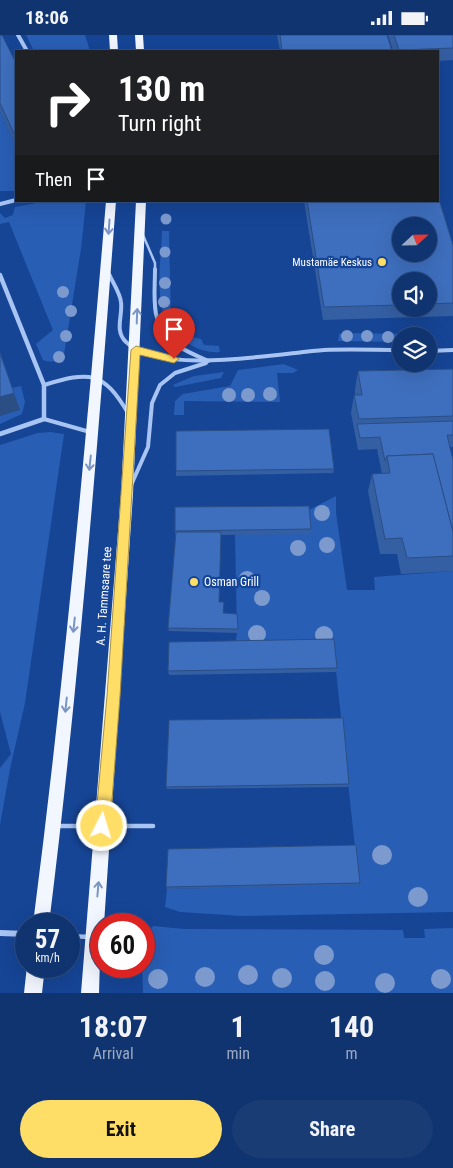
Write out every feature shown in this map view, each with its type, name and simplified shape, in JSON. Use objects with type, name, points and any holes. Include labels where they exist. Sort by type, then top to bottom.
[{"type":"main road","points":[[113,35],[114,50]]},
{"type":"main road","points":[[139,35],[140,50]]},
{"type":"main road","name":"A. H. Tammsaare tee","points":[[43,913],[54,827],[93,433],[111,202]]},
{"type":"main road","name":"A. H. Tammsaare tee","points":[[96,913],[127,494],[136,350],[141,202]]},
{"type":"main road","points":[[33,993],[35,978]]},
{"type":"main road","name":"A. H. Tammsaare tee","points":[[90,993],[91,978]]},
{"type":"street","points":[[18,35],[26,50]]},
{"type":"street","points":[[0,204],[15,200]]},
{"type":"street","points":[[0,275],[44,385],[44,419],[0,434]]},
{"type":"street","points":[[0,933],[15,933]]},
{"type":"lane","points":[[140,228],[155,263],[155,315],[158,325],[170,341],[210,362]]},
{"type":"lane","points":[[106,270],[121,302],[120,330],[125,342],[136,350],[174,359],[210,362]]},
{"type":"lane","points":[[127,494],[148,447],[151,410],[158,387],[164,380],[179,371],[210,362],[325,350],[392,351]]},
{"type":"lane","points":[[437,351],[453,350]]},
{"type":"lane","points":[[44,385],[71,377],[97,379],[110,385],[131,417]]},
{"type":"lane","points":[[44,419],[71,425],[93,433]]},
{"type":"lane","points":[[54,827],[153,826]]},
{"type":"shaded area","points":[[26,35],[85,35],[90,50],[34,50]]},
{"type":"shaded area","points":[[0,112],[15,145],[15,191],[0,191]]},
{"type":"shaded area","points":[[42,202],[86,202],[81,249],[64,354],[52,362],[43,360],[36,344],[53,330],[9,222],[0,224],[0,213],[5,218],[13,215],[15,207]]},
{"type":"shaded area","points":[[162,231],[169,231],[171,318],[184,332],[201,339],[204,345],[219,346],[220,352],[209,352],[194,347],[177,336],[168,325],[160,295]]},
{"type":"shaded area","points":[[339,334],[392,334],[392,342],[338,341]]},
{"type":"shaded area","points":[[284,364],[298,370],[293,373],[277,373],[280,402],[184,401],[184,415],[174,415],[175,401],[183,394],[230,386],[238,370]]},
{"type":"shaded area","points":[[224,372],[221,378],[175,387],[173,385],[194,376]]},
{"type":"shaded area","points":[[21,386],[25,402],[22,414],[0,424],[0,416],[12,388]]},
{"type":"shaded area","points":[[38,433],[64,434],[25,703],[0,825],[0,768],[11,754],[0,712],[0,445]]},
{"type":"shaded area","points":[[336,496],[336,513],[347,590],[375,590],[374,577],[453,571],[453,912],[242,916],[180,912],[165,907],[167,889],[359,884],[333,643],[235,645],[237,633],[235,534],[309,510]]},
{"type":"shaded area","points":[[155,926],[184,929],[403,930],[404,938],[425,938],[424,929],[453,928],[453,993],[143,993],[142,978],[155,978]]},
{"type":"building","points":[[0,35],[2,35],[15,61],[15,136],[0,103]]},
{"type":"building","points":[[280,35],[387,35],[392,50],[282,50]]},
{"type":"building","points":[[394,35],[453,35],[453,48],[399,50]]},
{"type":"building","name":"Mustamäe Keskus","points":[[439,199],[453,245],[453,303],[437,304],[437,272],[392,272],[392,305],[324,307],[307,202],[439,202]]},
{"type":"building","points":[[0,353],[14,393],[0,397]]},
{"type":"building","points":[[437,369],[453,369],[453,416],[359,419],[354,395],[362,395],[358,371],[437,372]]},
{"type":"building","points":[[453,421],[453,435],[447,435],[453,460],[453,532],[433,454],[387,456],[385,461],[380,437],[360,438],[357,424]]},
{"type":"building","points":[[329,429],[334,469],[176,471],[176,431]]},
{"type":"building","points":[[433,454],[453,532],[453,556],[407,558],[402,538],[385,539],[372,474],[390,473],[387,456]]},
{"type":"building","points":[[309,506],[311,529],[175,531],[175,507]]},
{"type":"building","points":[[176,532],[221,532],[219,602],[224,602],[223,613],[237,614],[238,629],[168,628]]},
{"type":"building","points":[[334,639],[337,668],[168,671],[169,642]]},
{"type":"building","points":[[343,718],[349,784],[166,787],[169,720]]},
{"type":"building","points":[[356,845],[360,883],[166,887],[168,849]]},
{"type":"place","name":"Mustamäe Keskus","points":[[382,262]]},
{"type":"place","name":"Osman Grill","points":[[194,582]]},
{"type":"route","points":[[102,826],[114,696],[136,350],[174,359]]}]
